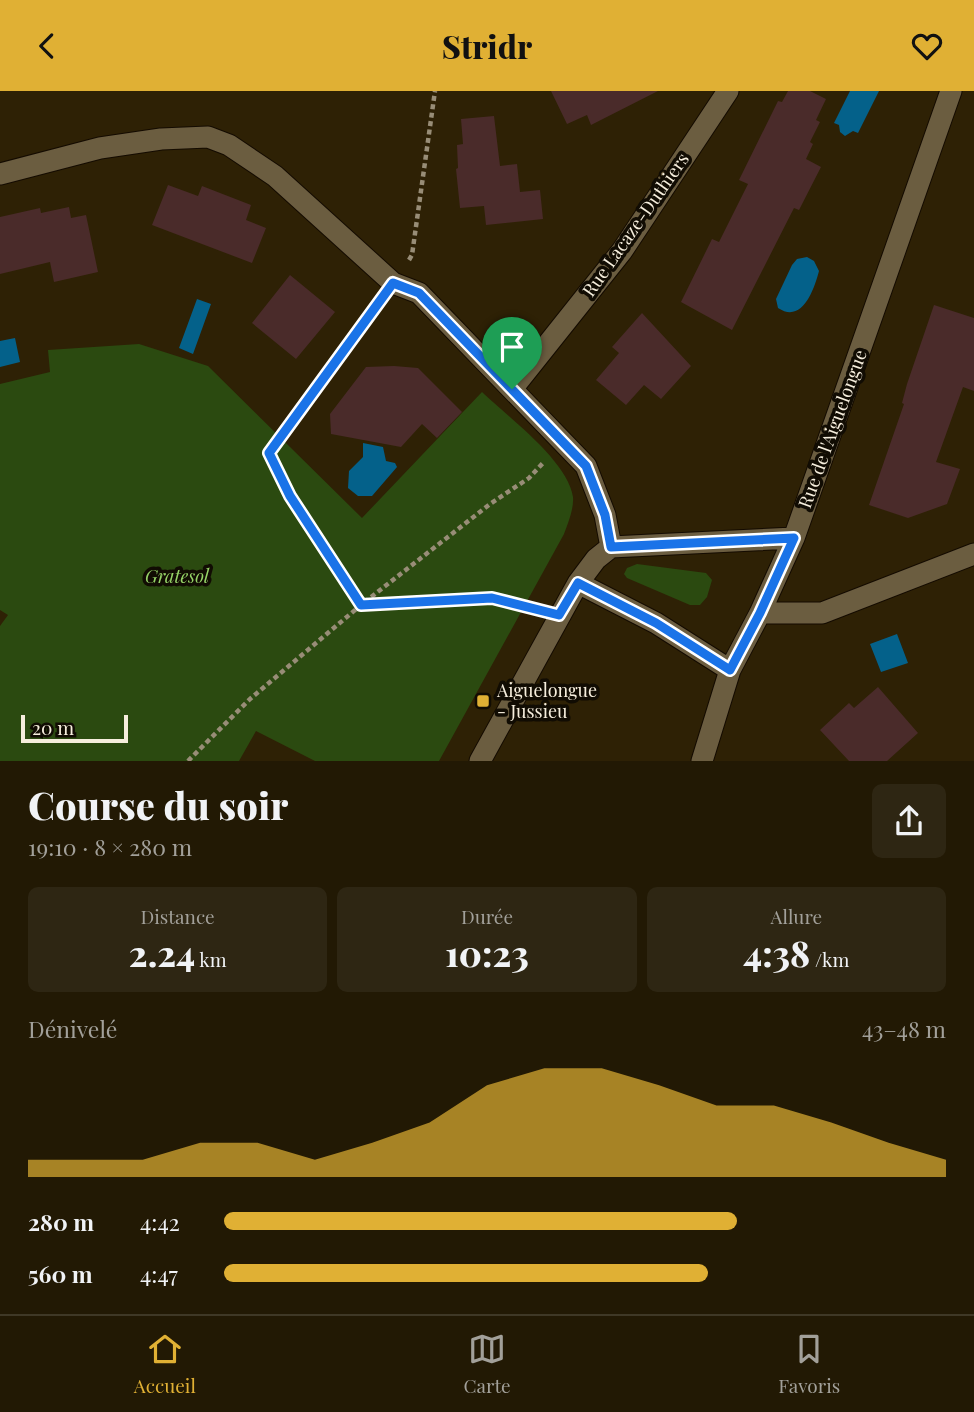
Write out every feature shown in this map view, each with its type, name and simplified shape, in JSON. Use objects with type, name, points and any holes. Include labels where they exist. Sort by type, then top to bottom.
[{"type":"street","name":"Rue Lacaze-Duthiers","points":[[512,389],[622,251],[728,91]]},
{"type":"street","name":"Rue de l'Aiguelongue","points":[[702,761],[730,670],[760,613],[794,538],[951,91]]},
{"type":"street","points":[[0,174],[100,148],[161,139],[208,137],[229,145],[275,176],[393,283],[419,293],[586,466],[605,515],[611,547]]},
{"type":"street","points":[[480,761],[578,583],[596,559],[611,547],[794,538]]},
{"type":"street","points":[[760,613],[822,613],[974,554]]},
{"type":"street","points":[[578,583],[656,623],[730,670]]},
{"type":"path","points":[[361,605],[290,496],[269,453],[412,255],[435,91]]},
{"type":"path","points":[[188,761],[250,699],[361,605],[490,504],[529,478],[563,442]]},
{"type":"path","points":[[361,605],[492,598],[559,615]]},
{"type":"green space","name":"Gratesol","points":[[139,344],[208,366],[362,518],[482,392],[535,440],[560,469],[569,483],[573,497],[572,511],[564,534],[439,761],[315,761],[256,731],[239,761],[0,761],[0,626],[8,615],[0,610],[0,384],[50,372],[48,350]]},
{"type":"green space","points":[[637,564],[706,573],[712,580],[707,597],[700,605],[690,605],[627,578],[624,574],[627,568]]},
{"type":"water","points":[[850,91],[879,91],[858,133],[853,131],[845,136],[840,132],[839,125],[834,123]]},
{"type":"water","points":[[807,257],[814,261],[819,271],[814,287],[806,303],[794,312],[786,312],[778,308],[776,299],[792,265],[797,259]]},
{"type":"water","points":[[197,299],[211,304],[193,354],[179,348]]},
{"type":"water","points":[[15,338],[20,362],[0,367],[0,341]]},
{"type":"water","points":[[363,443],[383,447],[386,461],[395,463],[397,467],[372,496],[358,496],[348,488],[349,471],[363,457]]},
{"type":"water","points":[[897,634],[908,663],[881,672],[870,644]]},
{"type":"building","points":[[551,91],[658,91],[591,125],[587,115],[567,124]]},
{"type":"building","points":[[788,91],[810,91],[826,99],[816,120],[820,122],[810,142],[813,144],[806,159],[821,167],[799,210],[794,208],[732,330],[681,302],[712,239],[719,242],[748,184],[739,180],[778,101],[782,102]]},
{"type":"building","points":[[494,116],[500,166],[517,164],[520,192],[540,190],[543,219],[486,225],[484,206],[460,208],[456,169],[457,145],[463,144],[461,119]]},
{"type":"building","points":[[168,185],[198,196],[202,186],[251,205],[246,220],[266,228],[252,263],[152,225]]},
{"type":"building","points":[[69,207],[71,218],[86,215],[98,272],[54,282],[50,262],[0,274],[0,217],[40,208],[41,213]]},
{"type":"building","points":[[290,275],[335,312],[296,359],[252,323]]},
{"type":"building","points":[[934,305],[974,318],[974,391],[963,387],[936,462],[960,469],[947,504],[908,518],[869,505]]},
{"type":"building","points":[[642,313],[691,366],[661,399],[644,385],[626,405],[596,380],[619,353],[612,347]]},
{"type":"building","points":[[366,367],[418,368],[462,412],[437,438],[422,424],[401,447],[331,434],[330,414]]},
{"type":"building","points":[[878,687],[918,733],[887,761],[849,761],[820,730],[849,703],[854,708]]},
{"type":"place","name":"Aiguelongue - Jussieu","points":[[483,701]]},
{"type":"route","points":[[393,283],[419,293],[512,389],[586,466],[605,515],[611,547],[794,538],[760,613],[730,670],[656,623],[578,583],[559,615],[492,598],[361,605],[290,496],[269,453],[393,283]]}]
